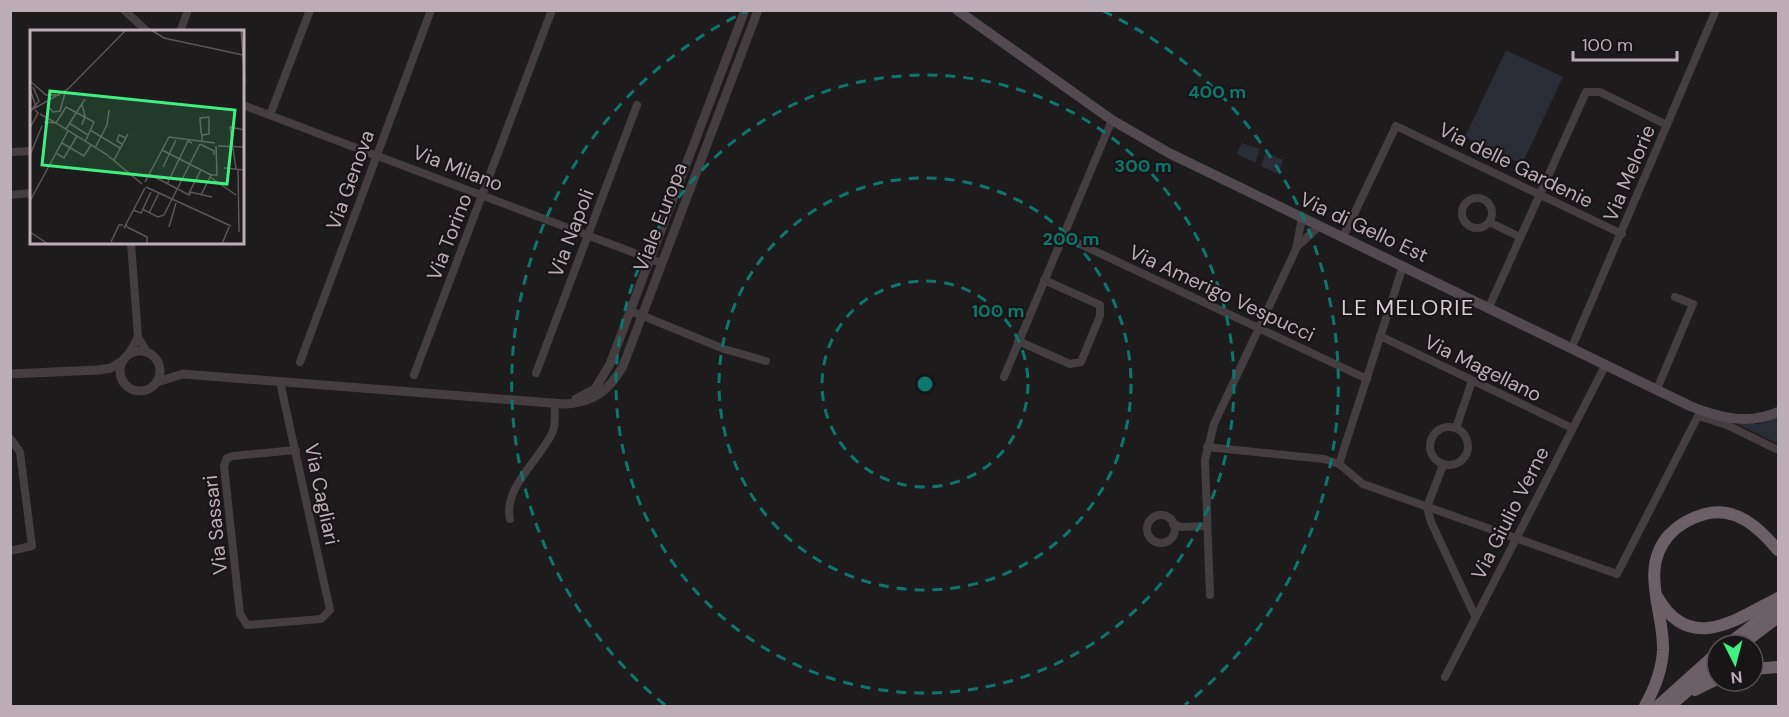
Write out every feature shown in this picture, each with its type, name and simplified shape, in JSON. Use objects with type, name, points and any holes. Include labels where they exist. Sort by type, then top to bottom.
[{"type":"highway","points":[[1645,706],[1660,674],[1663,656],[1663,637],[1655,592],[1654,564],[1661,546],[1675,529],[1697,516],[1718,513],[1744,519],[1757,527],[1779,550]]},
{"type":"highway","points":[[1655,592],[1668,613],[1689,627],[1705,629],[1724,625],[1779,598]]},
{"type":"highway","points":[[1748,633],[1779,606]]},
{"type":"highway","points":[[1753,633],[1779,617]]},
{"type":"highway","points":[[1658,706],[1705,664]]},
{"type":"highway","points":[[1670,706],[1705,675]]},
{"type":"highway","points":[[1680,696],[1705,685]]},
{"type":"main road","name":"Via di Gello Est","points":[[957,10],[1112,120],[1169,153],[1690,406],[1726,417],[1755,419],[1779,412]]},
{"type":"street","points":[[124,10],[146,30]]},
{"type":"street","points":[[181,30],[188,10]]},
{"type":"street","points":[[270,115],[310,10]]},
{"type":"street","name":"Via Genova","points":[[300,362],[431,10]]},
{"type":"street","name":"Via Torino","points":[[414,375],[552,10]]},
{"type":"street","name":"Via Melorie","points":[[1572,347],[1716,10]]},
{"type":"street","points":[[743,11],[757,13]]},
{"type":"street","name":"Viale Europa","points":[[559,403],[591,392],[602,381],[631,311],[743,11]]},
{"type":"street","name":"Viale Europa","points":[[10,374],[98,370],[115,367],[137,351],[147,352],[168,370],[183,374],[559,403],[584,402],[608,388],[623,366],[757,13]]},
{"type":"street","points":[[1489,307],[1586,92],[1593,91],[1667,125]]},
{"type":"street","name":"Via Milano","points":[[244,105],[661,264]]},
{"type":"street","name":"Via Napoli","points":[[536,373],[637,105]]},
{"type":"street","points":[[1004,377],[1112,120]]},
{"type":"street","name":"Via delle Gardenie","points":[[1343,237],[1396,126],[1622,234]]},
{"type":"street","points":[[10,152],[30,151]]},
{"type":"street","points":[[10,195],[30,193]]},
{"type":"street","points":[[1472,199],[1487,201],[1492,210],[1489,222],[1479,228],[1470,227],[1462,215],[1464,206],[1472,199]]},
{"type":"street","points":[[1210,595],[1207,447],[1214,424],[1296,249],[1302,218]]},
{"type":"street","points":[[1489,222],[1520,237]]},
{"type":"street","points":[[1296,249],[1319,226]]},
{"type":"street","name":"Via Amerigo Vespucci","points":[[1063,236],[1367,379]]},
{"type":"street","points":[[122,379],[121,368],[138,337],[131,244]]},
{"type":"street","points":[[1339,464],[1403,266]]},
{"type":"street","points":[[1018,341],[1070,364],[1081,362],[1100,316],[1100,305],[1044,280]]},
{"type":"street","points":[[1657,389],[1693,304],[1675,297]]},
{"type":"street","points":[[631,311],[724,349],[766,361]]},
{"type":"street","name":"Via Magellano","points":[[1380,336],[1572,428]]},
{"type":"street","points":[[138,337],[147,352]]},
{"type":"street","points":[[156,381],[160,373],[158,362]]},
{"type":"street","name":"Via Giulio Verne","points":[[1445,677],[1606,364]]},
{"type":"street","name":"Viale Europa","points":[[98,370],[122,379],[130,387],[142,390],[156,381],[183,374]]},
{"type":"street","points":[[1456,428],[1472,381]]},
{"type":"street","name":"Via Cagliari","points":[[243,622],[252,627],[321,619],[328,613],[330,604],[280,382]]},
{"type":"street","points":[[510,519],[508,511],[514,492],[553,430],[559,403]]},
{"type":"street","points":[[1207,447],[1311,457],[1339,464],[1363,484],[1617,574],[1698,416],[1727,425],[1779,450]]},
{"type":"street","points":[[1447,426],[1456,428],[1467,437],[1468,445],[1459,464],[1443,465],[1432,458],[1430,449],[1439,429],[1447,426]]},
{"type":"street","points":[[10,438],[20,453],[32,546],[10,551]]},
{"type":"street","name":"Via Sassari","points":[[243,622],[225,471],[227,459],[296,450]]},
{"type":"street","points":[[1443,465],[1427,507],[1431,522],[1475,616]]},
{"type":"street","points":[[1174,533],[1173,524],[1168,517],[1156,516],[1149,521],[1147,530],[1151,539],[1160,543],[1169,541],[1182,527]]},
{"type":"street","points":[[1173,524],[1182,527],[1207,526]]},
{"type":"shaded area","points":[[1506,50],[1563,77],[1522,164],[1465,137]]},
{"type":"shaded area","points":[[1242,143],[1260,149],[1255,163],[1237,154]]},
{"type":"shaded area","points":[[1266,152],[1283,160],[1278,174],[1261,166]]},
{"type":"shaded area","points":[[1778,417],[1778,444],[1738,424],[1758,424]]},
{"type":"district","name":"LE MELORIE","points":[[1408,307]]}]
